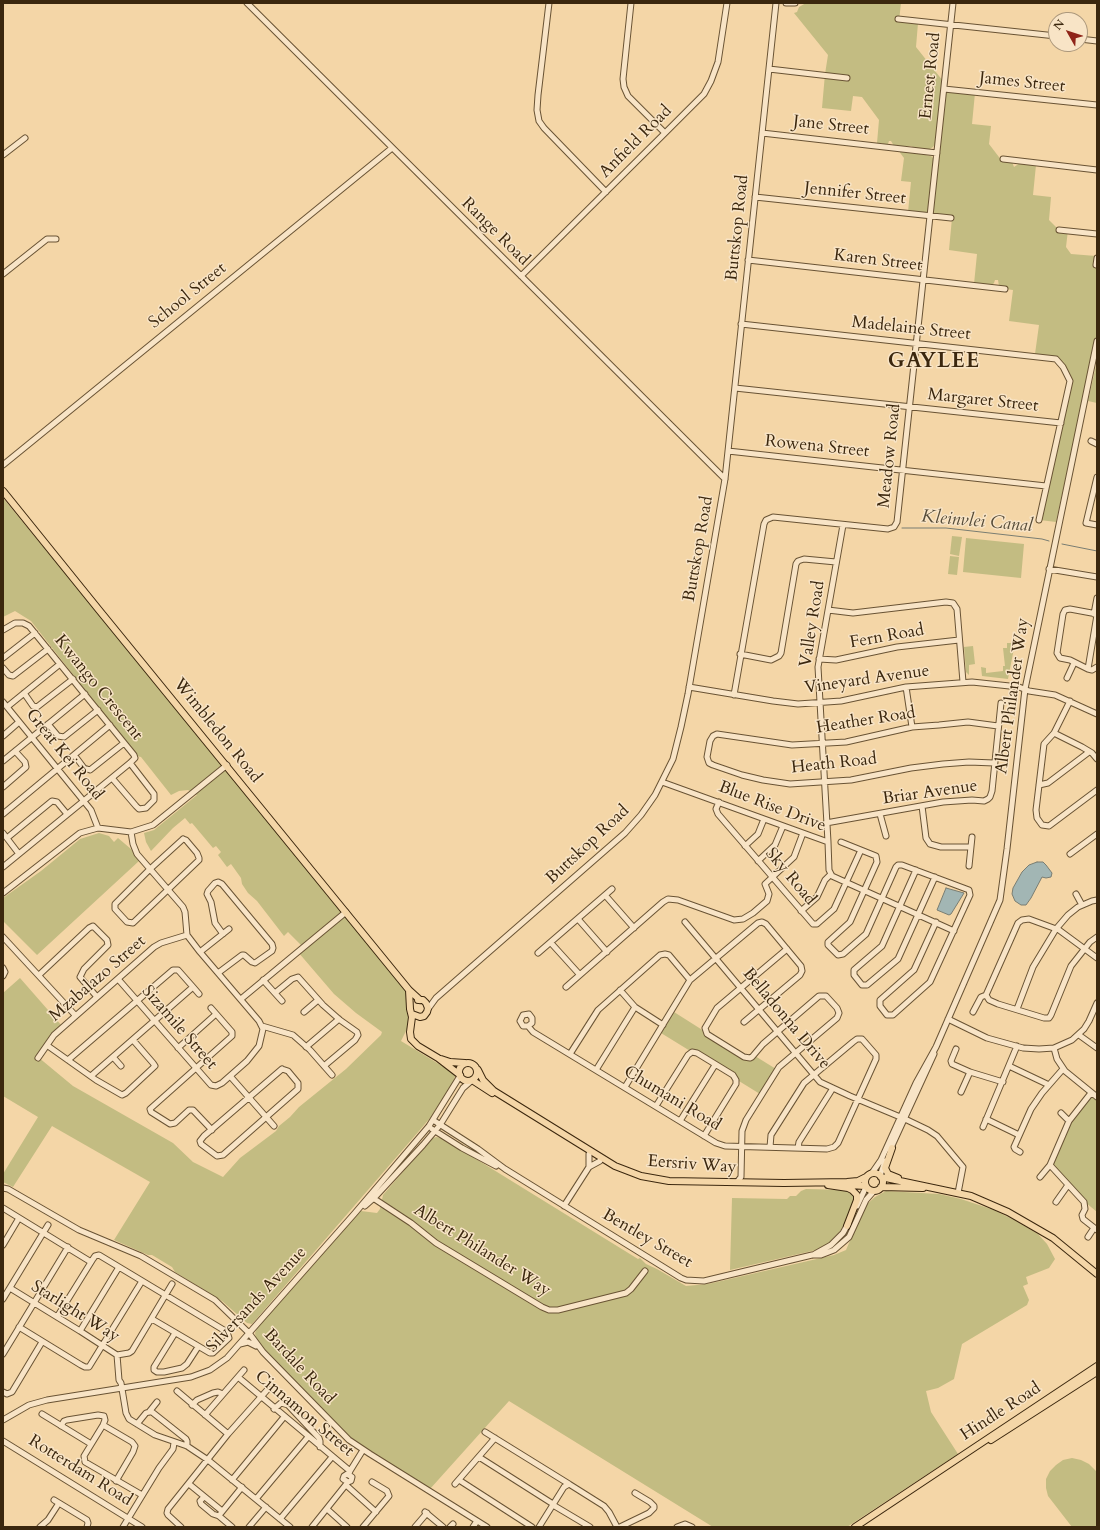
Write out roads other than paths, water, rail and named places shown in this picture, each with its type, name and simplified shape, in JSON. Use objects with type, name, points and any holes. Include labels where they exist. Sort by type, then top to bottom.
[{"type":"main road","name":"Wimbledon Road","points":[[3,490],[409,990],[422,1000]]},
{"type":"main road","points":[[409,990],[411,1005],[410,1009],[412,1014],[410,1035],[413,1042],[438,1058],[464,1080],[472,1080],[477,1075],[478,1070],[473,1064],[450,1062],[438,1058]]},
{"type":"main road","points":[[411,1005],[415,1001],[422,1000],[427,1004],[428,1009],[426,1014],[421,1017],[411,1030]]},
{"type":"main road","points":[[412,1014],[416,1017],[421,1017]]},
{"type":"main road","points":[[460,1076],[460,1068],[465,1063]]},
{"type":"main road","name":"Eersriv Way","points":[[478,1070],[483,1080],[494,1091],[624,1170],[650,1178],[669,1181],[739,1179],[747,1182],[847,1182],[858,1181],[869,1175]]},
{"type":"main road","name":"Eersriv Way","points":[[472,1080],[600,1161],[630,1176],[649,1182],[663,1184],[783,1186],[851,1185],[865,1187]]},
{"type":"main road","points":[[892,1148],[885,1168],[888,1174],[896,1178],[916,1181],[925,1186]]},
{"type":"main road","points":[[881,1176],[883,1183],[878,1190],[874,1192],[865,1187],[864,1182],[869,1175],[876,1173],[891,1180],[958,1193],[981,1200],[1008,1212],[1053,1238],[1097,1274]]},
{"type":"main road","points":[[828,1185],[848,1188],[857,1195],[857,1200],[846,1226]]},
{"type":"main road","points":[[881,1187],[933,1188]]},
{"type":"main road","points":[[1041,1231],[1097,1280]]},
{"type":"main road","name":"Hindle Road","points":[[855,1527],[1097,1366]]},
{"type":"main road","name":"Hindle Road","points":[[922,1483],[986,1444],[1097,1372]]},
{"type":"street","name":"Range Road","points":[[246,3],[725,479]]},
{"type":"street","points":[[549,3],[538,95],[538,115],[544,128],[606,192]]},
{"type":"street","points":[[631,3],[623,79],[624,87],[628,96],[665,134]]},
{"type":"street","name":"Anfield Road","points":[[521,276],[699,100],[711,81],[718,62],[727,3]]},
{"type":"street","name":"Buttskop Road","points":[[428,1009],[436,998],[625,833],[649,805],[673,759],[689,687],[725,479],[776,3]]},
{"type":"street","points":[[786,3],[794,3]]},
{"type":"street","name":"Ernest Road","points":[[937,153],[953,3]]},
{"type":"street","points":[[898,19],[1048,35]]},
{"type":"street","points":[[769,70],[847,78]]},
{"type":"street","name":"James Street","points":[[944,88],[1097,105]]},
{"type":"street","name":"Jane Street","points":[[762,133],[937,153]]},
{"type":"street","points":[[3,155],[25,138]]},
{"type":"street","name":"School Street","points":[[3,465],[392,148]]},
{"type":"street","name":"Meadow Road","points":[[734,694],[740,654],[764,524],[766,520],[773,517],[888,529],[894,527],[897,522],[937,153]]},
{"type":"street","points":[[1003,159],[1097,170]]},
{"type":"street","name":"Jennifer Street","points":[[755,197],[951,218]]},
{"type":"street","points":[[1059,230],[1097,234]]},
{"type":"street","points":[[3,274],[47,239],[56,238]]},
{"type":"street","points":[[1096,265],[1097,258]]},
{"type":"street","name":"Karen Street","points":[[748,260],[1005,289]]},
{"type":"street","name":"Madelaine Street","points":[[741,324],[1051,358],[1059,362],[1070,381],[1061,423]]},
{"type":"street","name":"Albert Philander Way","points":[[869,1175],[881,1160],[931,1064],[936,1047],[1000,900],[1007,856],[1025,689],[1053,547],[1097,341]]},
{"type":"street","name":"Margaret Street","points":[[735,388],[1061,423]]},
{"type":"street","points":[[1039,520],[1061,423]]},
{"type":"street","points":[[1091,441],[1097,444]]},
{"type":"street","name":"Rowena Street","points":[[728,452],[1046,486]]},
{"type":"street","points":[[1097,477],[1086,526],[1097,525]]},
{"type":"street","name":"Valley Road","points":[[828,842],[818,667],[843,525]]},
{"type":"street","points":[[740,654],[771,660],[778,656],[780,653],[796,564],[798,561],[804,559],[836,562]]},
{"type":"street","points":[[1049,569],[1097,577]]},
{"type":"street","points":[[1088,669],[1097,598]]},
{"type":"street","points":[[828,610],[852,613],[946,602],[954,605],[957,609],[963,682]]},
{"type":"street","points":[[1096,615],[1067,609],[1064,612],[1056,654],[1060,658],[1088,669],[1092,670],[1097,667]]},
{"type":"street","name":"Kwango Crescent","points":[[3,630],[12,623],[19,622],[26,624],[85,694],[135,758],[3,867]]},
{"type":"street","points":[[3,658],[35,633]]},
{"type":"street","name":"Fern Road","points":[[819,659],[836,660],[897,647],[959,640]]},
{"type":"street","points":[[3,668],[9,675],[13,676],[48,649]]},
{"type":"street","points":[[1067,678],[1074,663]]},
{"type":"street","points":[[5,704],[24,693],[60,664]]},
{"type":"street","points":[[24,693],[33,706],[37,707],[73,680]]},
{"type":"street","name":"Vineyard Avenue","points":[[689,687],[788,704],[847,700],[906,687],[963,682],[1003,684],[1029,691],[1056,695],[1097,714]]},
{"type":"street","points":[[906,687],[912,727]]},
{"type":"street","points":[[3,761],[85,694]]},
{"type":"street","points":[[1070,701],[1054,733],[1044,744],[1036,815],[1042,825],[1047,827],[1097,790]]},
{"type":"street","name":"Briar Avenue","points":[[826,823],[961,800],[981,802],[988,800],[992,790],[1001,703]]},
{"type":"street","name":"Great Kei Road","points":[[5,704],[93,814],[98,828]]},
{"type":"street","points":[[48,724],[58,736],[64,737],[98,710]]},
{"type":"street","points":[[3,736],[20,722]]},
{"type":"street","name":"Heather Road","points":[[715,735],[722,734],[762,742],[792,745],[846,742],[912,727],[968,722],[998,726]]},
{"type":"street","points":[[3,814],[58,770],[110,725]]},
{"type":"street","points":[[1054,733],[1089,752],[1097,759]]},
{"type":"street","name":"Heath Road","points":[[715,735],[710,741],[707,757],[709,763],[742,775],[790,784],[851,780],[911,768],[943,764],[968,762],[994,764]]},
{"type":"street","points":[[74,756],[84,768],[90,770],[124,743]]},
{"type":"street","points":[[3,787],[26,767],[15,751]]},
{"type":"street","points":[[1039,785],[1048,783],[1089,752]]},
{"type":"street","points":[[112,778],[139,809],[146,808],[154,800],[154,794],[130,763]]},
{"type":"street","points":[[3,893],[80,833],[98,828],[131,832],[153,825],[227,765]]},
{"type":"street","name":"Blue Rise Drive","points":[[662,782],[828,842],[829,870],[831,874]]},
{"type":"street","points":[[7,838],[52,802],[57,802],[67,814]]},
{"type":"street","name":"Sky Road","points":[[719,802],[716,812],[812,924],[817,924],[834,909],[861,850]]},
{"type":"street","points":[[922,806],[926,838],[930,844],[941,847],[971,847]]},
{"type":"street","points":[[880,814],[886,836]]},
{"type":"street","points":[[745,846],[759,833],[764,819]]},
{"type":"street","points":[[758,861],[775,845],[783,826]]},
{"type":"street","points":[[131,832],[135,850],[150,870],[183,907],[185,912],[187,935],[200,952],[259,1020],[262,1026],[293,1035],[332,1075]]},
{"type":"street","points":[[3,833],[20,854]]},
{"type":"street","points":[[566,988],[663,902],[670,899],[678,900],[734,920],[743,919],[753,913],[767,902],[769,894],[765,884],[794,858],[803,833]]},
{"type":"street","points":[[1070,854],[1097,834]]},
{"type":"street","points":[[968,866],[972,837]]},
{"type":"street","points":[[185,839],[189,842],[199,855],[199,860],[133,923],[129,924],[115,909],[115,904],[150,870],[180,840],[185,839]]},
{"type":"street","points":[[841,842],[874,855],[877,859],[850,922],[828,942],[828,945],[838,955],[843,954],[866,934],[897,866],[901,865],[916,870],[967,888],[970,891],[970,895],[929,984],[893,1015],[888,1015],[880,1006],[880,1000],[914,970],[936,922]]},
{"type":"street","points":[[916,870],[882,946],[854,970],[854,975],[862,985],[867,985],[898,959],[935,877]]},
{"type":"street","points":[[801,911],[817,897],[825,880],[831,874],[954,930]]},
{"type":"street","points":[[218,973],[242,955],[255,963],[272,951],[273,948],[272,944],[222,884],[218,882],[215,883],[207,893],[211,902],[215,923],[223,934]]},
{"type":"street","points":[[538,954],[612,889]]},
{"type":"street","points":[[1076,894],[1082,905]]},
{"type":"street","points":[[605,895],[634,928]]},
{"type":"street","points":[[1017,1009],[1033,967],[1056,929],[1068,915],[1082,905],[1097,900]]},
{"type":"street","points":[[241,999],[346,912]]},
{"type":"street","points":[[578,919],[607,952]]},
{"type":"street","points":[[973,1012],[981,997],[986,995],[1018,923],[1022,920],[1029,919],[1056,929],[1085,948],[1097,958]]},
{"type":"street","name":"Belladonna Drive","points":[[685,922],[820,1082],[858,1100],[903,1118],[933,1133],[961,1164],[963,1171],[958,1193]]},
{"type":"street","points":[[625,1087],[690,980],[758,923],[762,922],[766,924],[802,966],[801,974],[744,1022]]},
{"type":"street","points":[[39,975],[88,928],[94,926],[107,940],[108,945],[84,969],[80,977],[97,997]]},
{"type":"street","points":[[200,952],[229,929]]},
{"type":"street","name":"Mzabalazo Street","points":[[38,1058],[48,1046],[50,1038],[157,945],[187,935]]},
{"type":"street","points":[[986,995],[989,1000],[1044,1018],[1049,1018],[1071,966],[1085,948],[1097,937]]},
{"type":"street","points":[[3,938],[75,1015]]},
{"type":"street","points":[[550,943],[580,975]]},
{"type":"street","points":[[739,1179],[742,1131],[746,1120],[779,1067],[837,1018],[839,1013],[837,1008],[826,996],[819,996],[777,1031],[750,1058],[744,1057],[707,1034],[705,1028],[717,1008],[787,949]]},
{"type":"street","points":[[570,1054],[595,1014],[660,955],[665,954],[671,957],[690,980]]},
{"type":"street","points":[[3,968],[5,972],[3,976]]},
{"type":"street","points":[[68,1060],[174,969],[178,970],[199,994]]},
{"type":"street","points":[[274,993],[292,979],[298,977],[318,1000],[357,1032],[357,1038],[324,1066]]},
{"type":"street","name":"Sizamile Street","points":[[118,979],[213,1086],[219,1085],[230,1076],[247,1061],[256,1050],[261,1040],[262,1026]]},
{"type":"street","points":[[263,980],[282,1002]]},
{"type":"street","points":[[91,1076],[193,987]]},
{"type":"street","points":[[620,990],[635,1007],[663,1024]]},
{"type":"street","name":"Buttskop Road","points":[[422,1000],[436,998]]},
{"type":"street","points":[[304,1012],[318,1000]]},
{"type":"street","points":[[948,1020],[987,1038],[1017,1046],[1039,1049],[1054,1048],[1079,1035],[1089,1021],[1097,1003]]},
{"type":"street","points":[[596,1070],[635,1007]]},
{"type":"street","points":[[211,1008],[233,1035],[151,1108],[150,1111],[170,1124],[174,1123],[189,1110],[193,1110],[212,1130]]},
{"type":"street","points":[[178,1048],[216,1014]]},
{"type":"street","points":[[306,1047],[339,1018]]},
{"type":"street","name":"Chumani Road","points":[[528,1026],[533,1032],[721,1146],[798,1148],[834,1147],[838,1143],[858,1100]]},
{"type":"street","points":[[1079,1035],[1097,1048]]},
{"type":"street","points":[[770,1147],[770,1138],[773,1130],[799,1089],[857,1039],[862,1040],[876,1056],[858,1100]]},
{"type":"street","points":[[48,1046],[121,1095],[126,1093],[155,1066],[133,1040]]},
{"type":"street","points":[[982,1127],[1010,1066],[1017,1046]]},
{"type":"street","points":[[956,1048],[951,1063],[970,1072],[1003,1082]]},
{"type":"street","points":[[1054,1048],[1057,1059],[1063,1069],[1097,1097]]},
{"type":"street","points":[[656,1106],[689,1053],[697,1054],[733,1076],[737,1082],[704,1136]]},
{"type":"street","points":[[113,1057],[121,1066]]},
{"type":"street","points":[[680,1121],[715,1065]]},
{"type":"street","points":[[1010,1066],[1049,1085]]},
{"type":"street","points":[[1020,1152],[1014,1147],[1034,1104],[1063,1069]]},
{"type":"street","points":[[282,1070],[288,1071],[298,1083],[298,1089],[222,1156],[217,1156],[200,1143],[201,1139],[249,1097],[282,1070]]},
{"type":"street","points":[[961,1092],[970,1072]]},
{"type":"street","points":[[230,1076],[274,1126]]},
{"type":"street","name":"Silversands Avenue","points":[[372,1197],[429,1126],[460,1076]]},
{"type":"street","name":"Silversands Avenue","points":[[3,1420],[29,1405],[47,1400],[122,1386],[182,1380],[201,1374],[223,1361],[240,1344],[355,1213],[435,1131],[459,1094],[472,1080]]},
{"type":"street","points":[[798,1148],[800,1142],[833,1088]]},
{"type":"street","points":[[1040,1177],[1050,1165],[1069,1121],[1091,1093]]},
{"type":"street","points":[[1062,1114],[1069,1121]]},
{"type":"street","name":"Albert Philander Way","points":[[881,1176],[886,1158],[892,1148],[903,1118]]},
{"type":"street","points":[[986,1119],[1019,1135]]},
{"type":"street","name":"Bentley Street","points":[[433,1120],[478,1149],[505,1170]]},
{"type":"street","name":"Bentley Street","points":[[429,1126],[474,1155],[505,1170],[686,1280],[704,1281],[812,1255],[821,1255],[834,1250],[842,1244],[854,1228],[866,1200],[874,1192]]},
{"type":"street","points":[[474,1155],[478,1149]]},
{"type":"street","points":[[589,1154],[589,1167]]},
{"type":"street","points":[[564,1206],[589,1167],[600,1161]]},
{"type":"street","points":[[1050,1165],[1084,1204],[1085,1209],[1082,1215],[1083,1219],[1096,1229],[1088,1237]]},
{"type":"street","points":[[1056,1202],[1068,1185]]},
{"type":"street","name":"Bentley Street","points":[[812,1255],[831,1245],[839,1237],[852,1220],[865,1187]]},
{"type":"street","name":"Bardale Road","points":[[3,1188],[10,1190],[76,1229],[148,1259],[215,1300],[249,1333],[263,1352],[346,1437],[363,1450],[486,1527]]},
{"type":"street","name":"Albert Philander Way","points":[[372,1197],[411,1223],[436,1243],[549,1310],[558,1310],[626,1293],[645,1271]]},
{"type":"street","points":[[3,1208],[91,1262]]},
{"type":"street","points":[[3,1245],[19,1218]]},
{"type":"street","points":[[3,1299],[48,1225]]},
{"type":"street","points":[[3,1354],[68,1247]]},
{"type":"street","points":[[57,1317],[95,1256],[100,1255],[228,1334],[228,1340],[211,1354],[152,1319]]},
{"type":"street","points":[[80,1331],[119,1267]]},
{"type":"street","points":[[19,1328],[87,1368],[91,1365],[104,1345],[142,1281]]},
{"type":"street","points":[[117,1355],[131,1352],[172,1284]]},
{"type":"street","name":"Starlight Way","points":[[10,1288],[104,1345],[117,1355],[126,1415],[129,1419],[155,1435],[174,1443],[187,1446]]},
{"type":"street","points":[[175,1332],[154,1367],[154,1370],[157,1372],[182,1368],[187,1364],[198,1347]]},
{"type":"street","points":[[3,1392],[7,1394],[12,1392],[42,1342]]},
{"type":"street","points":[[240,1344],[251,1342],[263,1352]]},
{"type":"street","points":[[205,1415],[244,1370]]},
{"type":"street","name":"Cinnamon Street","points":[[238,1377],[349,1473]]},
{"type":"street","points":[[181,1527],[169,1517],[167,1513],[168,1509],[228,1434],[268,1389]]},
{"type":"street","points":[[177,1391],[228,1434]]},
{"type":"street","points":[[192,1405],[197,1400],[213,1393],[218,1392],[223,1394]]},
{"type":"street","points":[[137,1424],[157,1402]]},
{"type":"street","points":[[274,1408],[281,1403],[288,1405],[320,1439],[320,1447]]},
{"type":"street","points":[[149,1412],[156,1414],[186,1439],[187,1446],[208,1460],[290,1527]]},
{"type":"street","points":[[42,1414],[91,1444]]},
{"type":"street","points":[[61,1426],[66,1420],[98,1415],[103,1416],[103,1425],[84,1456],[85,1463],[142,1495]]},
{"type":"street","points":[[232,1480],[284,1417]]},
{"type":"street","points":[[103,1425],[132,1442],[135,1446],[116,1481]]},
{"type":"street","points":[[485,1432],[604,1506],[618,1527],[649,1513],[654,1508],[650,1502],[635,1493]]},
{"type":"street","points":[[256,1499],[308,1437]]},
{"type":"street","points":[[495,1438],[457,1482],[532,1527]]},
{"type":"street","name":"Rotterdam Road","points":[[3,1441],[142,1527]]},
{"type":"street","points":[[123,1527],[159,1468],[173,1449],[174,1443]]},
{"type":"street","points":[[363,1450],[349,1473],[345,1474],[344,1481],[376,1512]]},
{"type":"street","points":[[280,1519],[332,1457]]},
{"type":"street","points":[[479,1457],[590,1527]]},
{"type":"street","points":[[363,1527],[390,1495],[372,1482]]},
{"type":"street","points":[[189,1484],[222,1511]]},
{"type":"street","points":[[312,1527],[347,1484]]},
{"type":"street","points":[[539,1527],[564,1487],[570,1485]]},
{"type":"street","points":[[219,1516],[242,1487]]},
{"type":"street","points":[[204,1497],[200,1501],[201,1504],[232,1527]]},
{"type":"street","points":[[40,1527],[48,1520],[57,1502],[87,1520],[87,1527]]},
{"type":"street","points":[[249,1527],[266,1507]]},
{"type":"street","points":[[327,1509],[347,1527]]},
{"type":"street","points":[[415,1527],[426,1512],[443,1527]]},
{"type":"street","points":[[473,1527],[478,1521]]},
{"type":"street","points":[[677,1527],[685,1524],[692,1527]]},
{"type":"waterway","name":"Kleinvlei Canal","points":[[902,528],[946,528],[1049,541]]},
{"type":"waterway","name":"Kleinvlei Canal","points":[[1062,544],[1097,551]]},
{"type":"district","name":"GAYLEE","points":[[934,362]]}]
